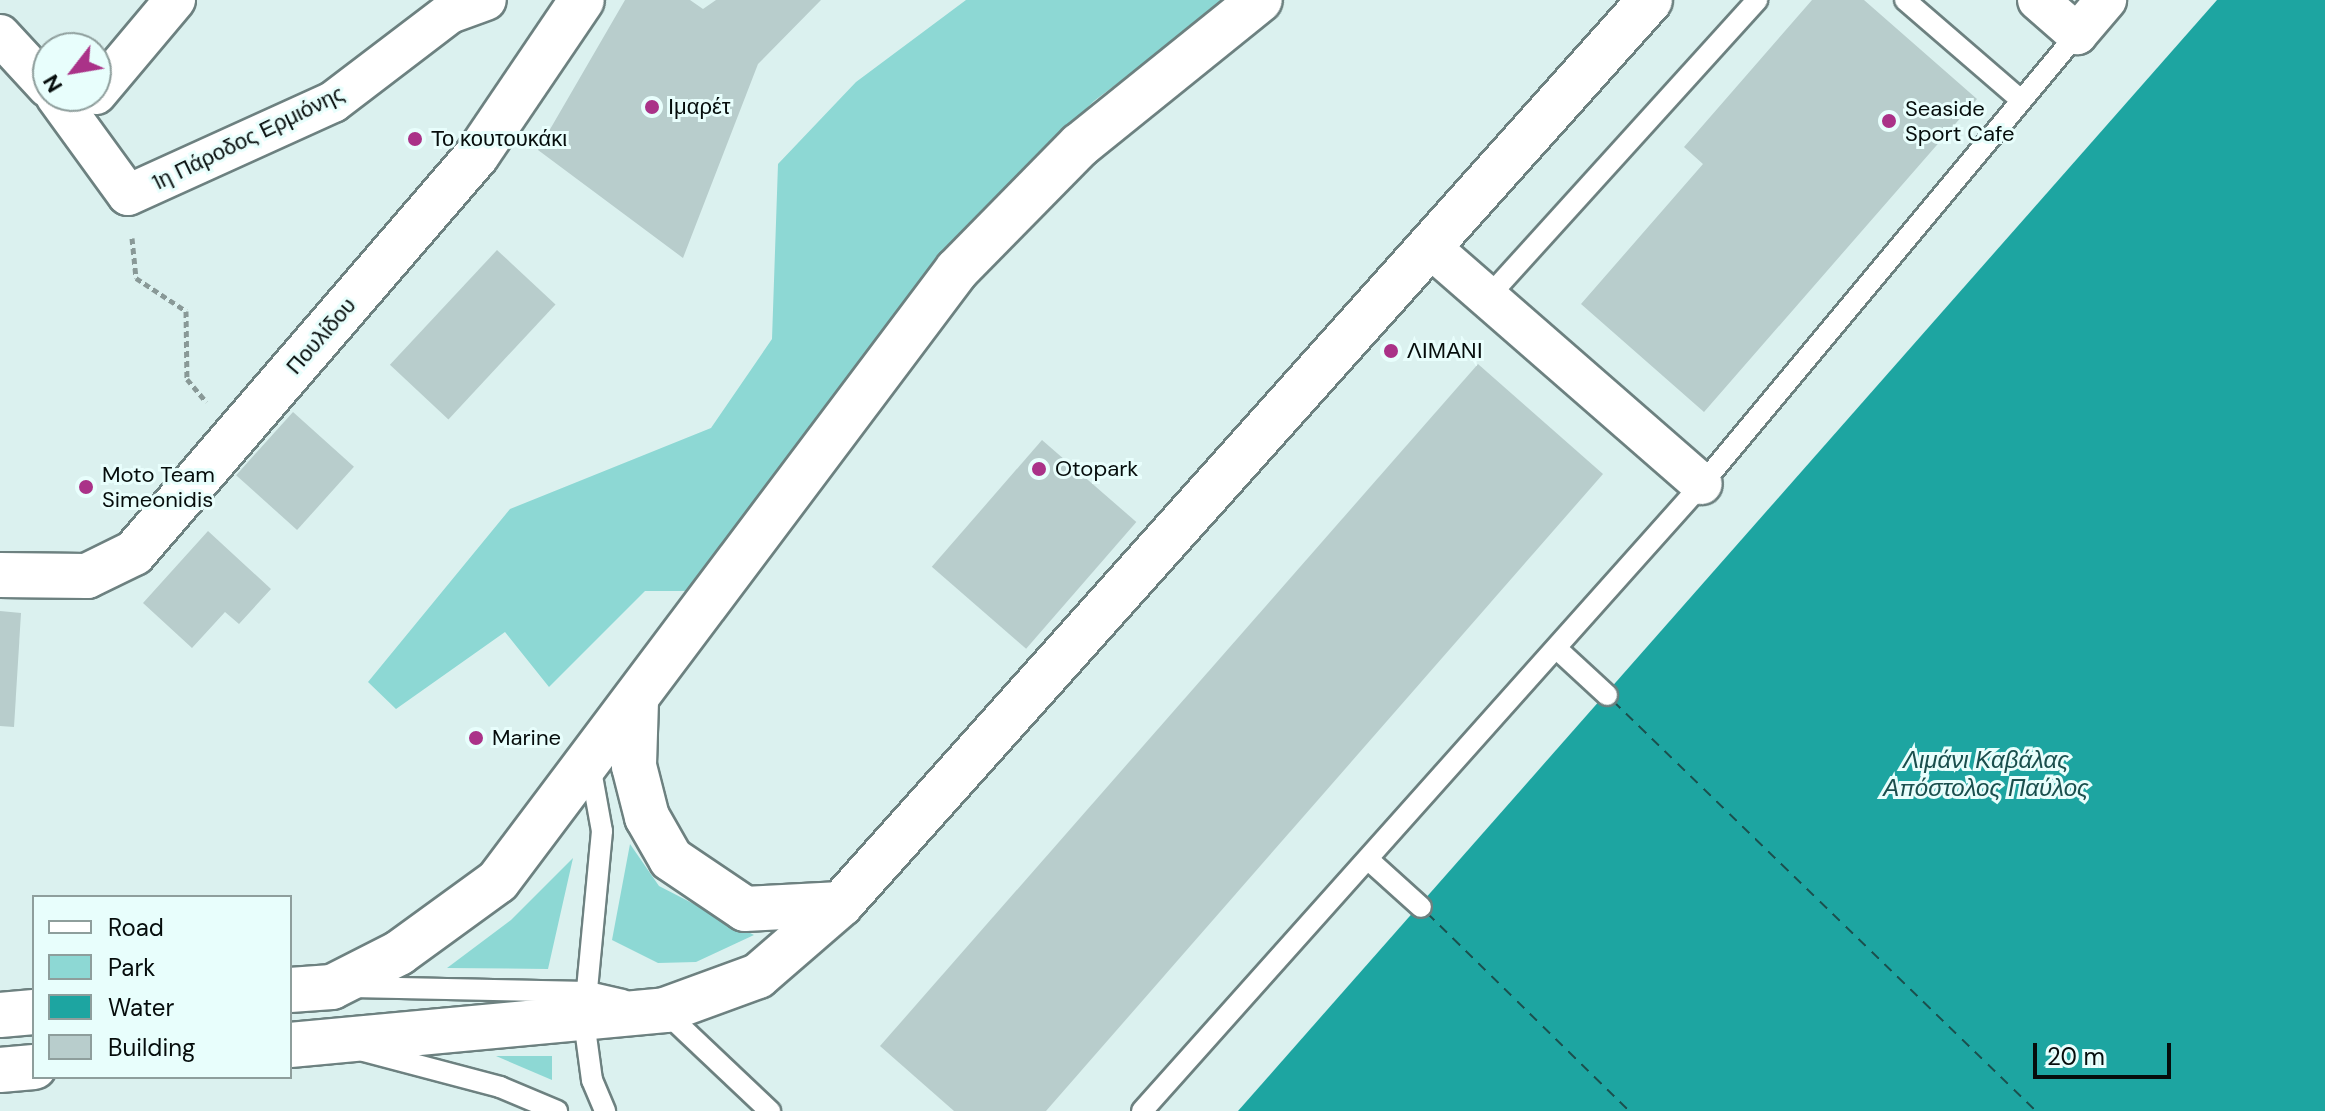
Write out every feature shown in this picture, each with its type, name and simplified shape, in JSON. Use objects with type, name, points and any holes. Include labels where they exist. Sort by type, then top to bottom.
[{"type":"street","points":[[112,68],[175,0]]},
{"type":"street","name":"1η Πάροδος Ερμιόνης","points":[[128,195],[333,102],[450,13],[486,0]]},
{"type":"street","name":"Πουλίδου","points":[[3,570],[87,576],[134,553],[477,155],[582,0]]},
{"type":"street","points":[[311,989],[453,920],[498,881],[957,270],[1080,145],[1260,0]]},
{"type":"street","points":[[292,1045],[586,1007],[665,1010],[758,976],[841,904],[1650,0]]},
{"type":"street","points":[[2038,0],[2077,34],[2106,0]]},
{"type":"street","points":[[0,35],[32,70]]},
{"type":"street","points":[[86,112],[128,195]]},
{"type":"street","points":[[1431,248],[1702,484]]},
{"type":"street","points":[[636,701],[634,766],[647,817],[671,859],[745,909],[841,904]]},
{"type":"street","points":[[0,1015],[32,1012]]},
{"type":"street","points":[[0,1070],[32,1067]]},
{"type":"lane","points":[[1488,297],[1757,0]]},
{"type":"lane","points":[[1905,0],[2021,100]]},
{"type":"lane","points":[[1142,1111],[1371,862],[1702,484],[2077,34]]},
{"type":"lane","points":[[1557,649],[1607,695]]},
{"type":"lane","points":[[590,761],[602,831],[586,1007],[592,1080],[605,1111]]},
{"type":"lane","points":[[1371,862],[1421,907]]},
{"type":"lane","points":[[311,989],[586,1007]]},
{"type":"lane","points":[[665,1010],[770,1111]]},
{"type":"lane","points":[[333,1041],[500,1087],[557,1111]]},
{"type":"path","points":[[128,195],[136,278],[186,311],[187,379],[235,437]]},
{"type":"green space","points":[[966,0],[1228,0],[1094,101],[941,254],[697,591],[645,591],[549,687],[505,632],[396,709],[368,682],[510,509],[711,428],[772,339],[778,164],[856,82]]},
{"type":"green space","points":[[630,844],[659,886],[754,935],[696,962],[658,963],[612,940]]},
{"type":"green space","points":[[573,858],[548,969],[447,968],[511,920]]},
{"type":"green space","points":[[496,1056],[552,1056],[552,1080]]},
{"type":"water","name":"Λιμάνι Καβάλας Απόστολος Παύλος","points":[[2217,0],[2325,0],[2325,1111],[1238,1111]]},
{"type":"building","name":"Ιμαρέτ","points":[[625,0],[690,0],[703,9],[716,0],[821,0],[758,64],[683,258],[538,150]]},
{"type":"building","points":[[1812,0],[1864,0],[1977,99],[1704,412],[1581,304],[1703,164],[1684,147]]},
{"type":"building","points":[[497,250],[556,305],[448,419],[390,365]]},
{"type":"building","points":[[1478,364],[1603,474],[1046,1111],[954,1111],[880,1046]]},
{"type":"building","points":[[293,412],[354,467],[297,530],[236,475]]},
{"type":"building","points":[[1042,440],[1136,522],[1026,649],[932,567]]},
{"type":"building","points":[[208,531],[271,589],[239,624],[225,612],[192,648],[143,603]]},
{"type":"building","points":[[0,611],[21,613],[14,727],[0,726]]},
{"type":"ferry route","points":[[1613,701],[2036,1111]]},
{"type":"ferry route","points":[[1427,913],[1629,1111]]},
{"type":"place","name":"Ιμαρέτ","points":[[652,107]]},
{"type":"place","name":"Seaside Sport Cafe","points":[[1889,121]]},
{"type":"place","name":"Το κουτουκάκι","points":[[415,139]]},
{"type":"place","name":"ΛΙΜΑΝΙ","points":[[1391,351]]},
{"type":"place","name":"Otopark","points":[[1039,469]]},
{"type":"place","name":"Moto Team Simeonidis","points":[[86,487]]},
{"type":"place","name":"Marine","points":[[476,738]]}]
